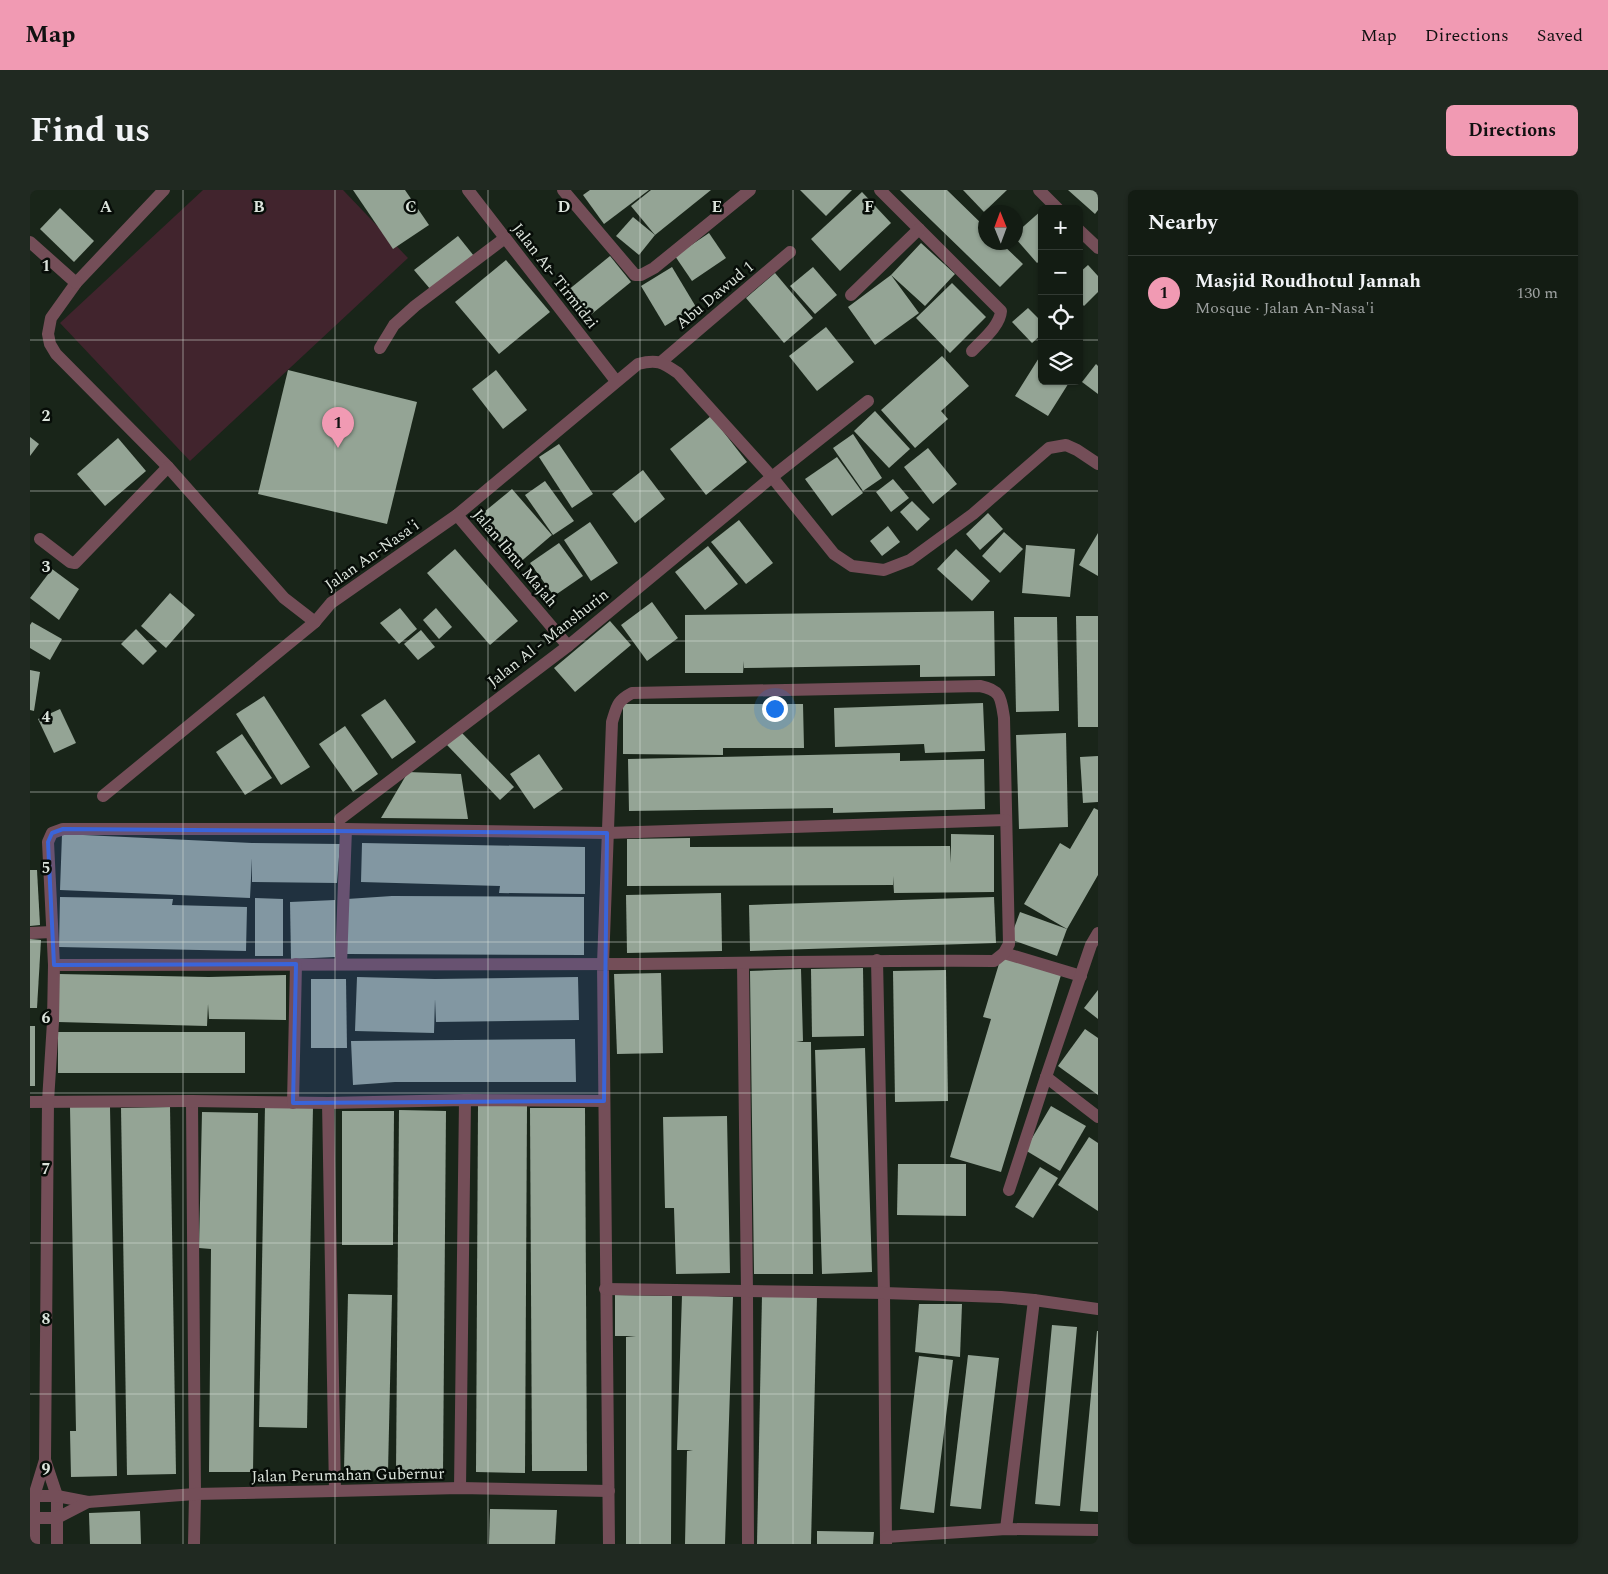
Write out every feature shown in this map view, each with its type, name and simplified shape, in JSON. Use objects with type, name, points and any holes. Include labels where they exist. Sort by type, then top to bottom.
[{"type":"street","points":[[164,190],[76,284],[51,318],[48,334],[50,344],[56,354],[168,467],[284,598],[316,622]]},
{"type":"street","name":"Jalan At- Tirmidzi","points":[[468,190],[616,381]]},
{"type":"street","points":[[570,192],[633,275],[641,275],[654,268],[750,190]]},
{"type":"street","points":[[880,190],[1001,311],[997,323],[972,351]]},
{"type":"street","points":[[1039,190],[1054,205]]},
{"type":"street","points":[[851,295],[920,229]]},
{"type":"street","points":[[1083,234],[1098,248]]},
{"type":"street","points":[[380,348],[394,325],[505,238]]},
{"type":"street","points":[[30,242],[76,284]]},
{"type":"street","name":"Abu Dawud 1","points":[[661,362],[790,252]]},
{"type":"street","name":"Jalan An-Nasa'i","points":[[103,796],[316,622],[331,603],[457,515],[616,381],[638,364],[650,361],[661,362]]},
{"type":"street","points":[[661,362],[678,373],[772,477],[834,554],[852,566],[884,570],[910,560],[973,514],[1049,448],[1066,445],[1098,464]]},
{"type":"street","name":"Jalan Al - Manshurin","points":[[343,824],[568,646],[772,477],[868,401]]},
{"type":"street","points":[[40,539],[70,562],[75,563],[168,467]]},
{"type":"street","name":"Jalan Ibnu Majah","points":[[457,515],[568,646]]},
{"type":"street","points":[[54,965],[603,964],[876,960],[994,961],[1004,953],[1009,944],[1004,718],[1002,702],[998,693],[991,688],[980,686],[632,693],[622,698],[617,706],[612,722],[603,964],[609,1544]]},
{"type":"street","points":[[57,1544],[56,1496],[46,1460],[48,1102],[54,965],[48,842],[52,833],[63,828],[343,824],[607,833],[1006,820]]},
{"type":"street","points":[[341,964],[343,824]]},
{"type":"street","points":[[30,933],[52,932]]},
{"type":"street","points":[[1010,1190],[1046,1077],[1081,976],[1095,948],[1098,933]]},
{"type":"street","points":[[1004,953],[1081,976]]},
{"type":"street","points":[[876,960],[884,1293],[886,1540],[1006,1529],[1098,1530]]},
{"type":"street","points":[[743,963],[748,1291],[748,1544]]},
{"type":"street","points":[[293,1103],[296,964]]},
{"type":"street","points":[[1046,1077],[1098,1117]]},
{"type":"street","points":[[30,1102],[192,1101],[328,1103],[464,1100],[604,1101]]},
{"type":"street","points":[[460,1488],[464,1100]]},
{"type":"street","points":[[192,1101],[194,1544]]},
{"type":"street","points":[[328,1103],[335,1491]]},
{"type":"street","points":[[605,1289],[884,1293],[1034,1300],[1098,1309]]},
{"type":"street","points":[[1006,1529],[1034,1300]]},
{"type":"street","points":[[34,1544],[32,1496],[46,1460]]},
{"type":"street","name":"Jalan Perumahan Gubernur","points":[[32,1496],[56,1496],[88,1502],[195,1494],[460,1488],[609,1491]]},
{"type":"street","name":"Jalan Perumahan Gubernur","points":[[32,1518],[56,1518],[88,1502]]},
{"type":"highlighted area","points":[[63,829],[607,833],[604,1101],[293,1103],[296,964],[54,965],[48,842],[52,833]]},
{"type":"shaded area","points":[[203,190],[343,190],[408,258],[190,461],[60,323]]},
{"type":"building","points":[[353,190],[405,190],[429,225],[393,249]]},
{"type":"building","points":[[590,190],[649,190],[604,224],[583,195]]},
{"type":"building","points":[[651,190],[711,190],[655,235],[631,206]]},
{"type":"building","points":[[800,190],[852,190],[826,216]]},
{"type":"building","points":[[900,190],[947,190],[978,220],[978,250],[1008,250],[1023,264],[1000,287]]},
{"type":"building","points":[[963,190],[1007,190],[991,205],[978,206]]},
{"type":"building","points":[[1068,190],[1098,190],[1098,210],[1095,214]]},
{"type":"building","points":[[862,192],[891,223],[840,271],[811,239]]},
{"type":"building","points":[[60,208],[94,241],[74,262],[40,229]]},
{"type":"building","points":[[1038,214],[1037,263],[1023,247],[1023,227]]},
{"type":"building","points":[[633,217],[655,235],[639,255],[616,236]]},
{"type":"building","points":[[709,233],[726,258],[692,281],[675,256]]},
{"type":"building","points":[[458,236],[474,256],[431,290],[414,270]]},
{"type":"building","points":[[921,243],[955,274],[925,306],[891,275]]},
{"type":"building","points":[[610,256],[631,282],[588,317],[567,291]]},
{"type":"building","points":[[506,260],[550,312],[499,354],[455,302]]},
{"type":"building","points":[[1088,265],[1098,276],[1098,292],[1084,306],[1083,305],[1083,269]]},
{"type":"building","points":[[672,267],[696,307],[665,326],[641,286]]},
{"type":"building","points":[[813,267],[837,295],[815,314],[790,286]]},
{"type":"building","points":[[775,273],[813,318],[784,343],[746,298]]},
{"type":"building","points":[[891,275],[919,313],[875,345],[848,307]]},
{"type":"building","points":[[952,283],[986,317],[950,353],[916,318]]},
{"type":"building","points":[[1028,308],[1038,318],[1038,338],[1032,343],[1012,322]]},
{"type":"building","points":[[826,327],[854,362],[817,391],[789,356]]},
{"type":"building","points":[[942,356],[969,386],[941,411],[948,419],[915,448],[881,410]]},
{"type":"building","points":[[1038,359],[1038,385],[1067,385],[1048,416],[1015,396]]},
{"type":"building","points":[[1096,364],[1098,366],[1098,394],[1083,383]]},
{"type":"building","points":[[288,370],[417,402],[387,524],[258,494]]},
{"type":"building","points":[[496,370],[527,410],[503,429],[472,389]]},
{"type":"building","points":[[875,411],[910,449],[889,468],[854,431]]},
{"type":"building","points":[[711,416],[747,462],[706,495],[670,449]]},
{"type":"building","points":[[853,434],[882,478],[863,491],[833,448]]},
{"type":"building","points":[[30,437],[39,444],[30,456]]},
{"type":"building","points":[[118,438],[146,471],[105,506],[77,474]]},
{"type":"building","points":[[559,444],[593,494],[572,508],[539,457]]},
{"type":"building","points":[[928,448],[957,484],[933,504],[904,467]]},
{"type":"building","points":[[837,457],[863,493],[832,516],[805,479]]},
{"type":"building","points":[[643,470],[665,499],[635,523],[612,494]]},
{"type":"building","points":[[893,479],[909,498],[891,512],[876,492]]},
{"type":"building","points":[[545,481],[574,521],[553,535],[525,495]]},
{"type":"building","points":[[512,489],[552,535],[518,564],[478,517]]},
{"type":"building","points":[[912,501],[930,519],[917,531],[900,512]]},
{"type":"building","points":[[988,513],[1003,529],[980,550],[966,534]]},
{"type":"building","points":[[739,520],[773,563],[746,584],[711,542]]},
{"type":"building","points":[[590,522],[618,563],[591,581],[564,540]]},
{"type":"building","points":[[888,526],[900,542],[882,556],[870,541]]},
{"type":"building","points":[[1004,532],[1023,549],[1000,573],[982,556]]},
{"type":"building","points":[[1098,533],[1098,576],[1079,565]]},
{"type":"building","points":[[559,543],[583,576],[554,596],[530,563]]},
{"type":"building","points":[[1026,545],[1075,549],[1070,597],[1022,593]]},
{"type":"building","points":[[708,546],[738,584],[705,610],[675,572]]},
{"type":"building","points":[[455,549],[518,621],[490,645],[427,573]]},
{"type":"building","points":[[956,549],[990,581],[972,601],[937,569]]},
{"type":"building","points":[[52,569],[79,589],[59,620],[30,598]]},
{"type":"building","points":[[170,593],[195,615],[166,648],[141,626]]},
{"type":"building","points":[[652,602],[678,638],[647,661],[621,625]]},
{"type":"building","points":[[400,608],[417,629],[399,644],[380,623]]},
{"type":"building","points":[[436,608],[452,627],[439,639],[423,620]]},
{"type":"building","points":[[994,611],[995,676],[920,677],[920,665],[744,668],[744,661],[743,673],[685,673],[685,615]]},
{"type":"building","points":[[1076,616],[1098,616],[1098,727],[1078,727]]},
{"type":"building","points":[[1014,617],[1057,617],[1059,711],[1016,712]]},
{"type":"building","points":[[610,621],[631,645],[575,692],[554,668]]},
{"type":"building","points":[[32,622],[62,639],[50,660],[30,648],[30,625]]},
{"type":"building","points":[[136,629],[157,651],[143,665],[121,644]]},
{"type":"building","points":[[421,630],[435,647],[418,660],[404,644]]},
{"type":"building","points":[[30,670],[40,672],[34,711],[30,710]]},
{"type":"building","points":[[264,696],[310,767],[281,785],[236,714]]},
{"type":"building","points":[[385,699],[416,742],[392,759],[361,715]]},
{"type":"building","points":[[983,703],[985,751],[925,753],[924,744],[835,747],[834,708]]},
{"type":"building","points":[[623,704],[803,704],[804,748],[723,748],[723,755],[623,754]]},
{"type":"building","points":[[60,709],[76,743],[54,753],[38,719]]},
{"type":"building","points":[[345,726],[378,774],[353,792],[319,744]]},
{"type":"building","points":[[461,732],[514,787],[500,800],[447,745]]},
{"type":"building","points":[[1066,733],[1068,827],[1019,829],[1016,735]]},
{"type":"building","points":[[242,734],[272,778],[245,795],[216,752]]},
{"type":"building","points":[[900,753],[900,761],[984,759],[985,809],[833,813],[833,808],[629,811],[628,759]]},
{"type":"building","points":[[539,754],[563,789],[534,809],[510,774]]},
{"type":"building","points":[[1098,756],[1098,802],[1083,803],[1080,757]]},
{"type":"building","points":[[408,772],[461,774],[468,819],[381,818]]},
{"type":"building","points":[[1094,808],[1098,810],[1098,875],[1067,929],[1024,904],[1060,843],[1070,849]]},
{"type":"building","points":[[62,834],[252,843],[340,844],[337,883],[252,882],[252,858],[250,898],[60,890]]},
{"type":"building","points":[[951,834],[994,835],[994,892],[894,893],[893,876],[893,885],[627,886],[627,839],[690,838],[690,847],[950,846],[951,863]]},
{"type":"building","points":[[362,843],[585,847],[585,894],[499,893],[500,886],[361,882]]},
{"type":"building","points":[[30,870],[37,870],[40,925],[30,926]]},
{"type":"building","points":[[721,893],[722,951],[627,953],[626,895]]},
{"type":"building","points":[[392,896],[584,897],[584,955],[347,954],[347,899]]},
{"type":"building","points":[[60,897],[173,899],[172,905],[247,907],[246,951],[59,947]]},
{"type":"building","points":[[994,897],[996,943],[750,951],[749,905]]},
{"type":"building","points":[[255,898],[283,899],[283,956],[255,956]]},
{"type":"building","points":[[335,900],[335,957],[291,959],[290,902]]},
{"type":"building","points":[[1020,912],[1067,929],[1057,956],[1010,939]]},
{"type":"building","points":[[30,939],[41,940],[37,1008],[30,1008]]},
{"type":"building","points":[[1001,957],[1061,975],[1001,1172],[950,1157],[991,1019],[983,1017]]},
{"type":"building","points":[[863,968],[864,1036],[812,1037],[811,969]]},
{"type":"building","points":[[801,969],[803,1041],[796,1042],[811,1042],[813,1274],[754,1274],[750,971]]},
{"type":"building","points":[[946,970],[948,1101],[895,1102],[893,971]]},
{"type":"building","points":[[661,973],[663,1053],[617,1054],[614,974]]},
{"type":"building","points":[[59,974],[209,977],[286,975],[286,1020],[209,1019],[208,1004],[207,1026],[58,1022]]},
{"type":"building","points":[[357,977],[435,979],[578,977],[579,1020],[436,1022],[435,999],[434,1033],[355,1031]]},
{"type":"building","points":[[311,979],[346,979],[347,1048],[311,1048]]},
{"type":"building","points":[[1098,990],[1098,1019],[1084,1008]]},
{"type":"building","points":[[30,1026],[35,1026],[35,1086],[30,1086]]},
{"type":"building","points":[[1085,1029],[1098,1038],[1098,1095],[1058,1066]]},
{"type":"building","points":[[58,1032],[245,1032],[245,1073],[58,1073]]},
{"type":"building","points":[[575,1039],[576,1082],[395,1082],[353,1085],[351,1041]]},
{"type":"building","points":[[865,1048],[872,1272],[822,1274],[815,1050]]},
{"type":"building","points":[[265,1105],[313,1106],[307,1428],[259,1427]]},
{"type":"building","points":[[478,1106],[527,1106],[525,1473],[476,1472]]},
{"type":"building","points":[[1051,1106],[1086,1126],[1060,1171],[1025,1150]]},
{"type":"building","points":[[70,1107],[110,1107],[117,1476],[71,1477],[70,1431],[76,1431]]},
{"type":"building","points":[[170,1107],[176,1474],[127,1475],[121,1108]]},
{"type":"building","points":[[530,1108],[585,1108],[587,1471],[532,1471]]},
{"type":"building","points":[[399,1110],[446,1111],[443,1473],[396,1473]]},
{"type":"building","points":[[342,1111],[394,1111],[393,1245],[342,1245]]},
{"type":"building","points":[[202,1112],[258,1113],[253,1472],[209,1472],[211,1249],[199,1248]]},
{"type":"building","points":[[727,1116],[730,1273],[676,1274],[674,1208],[665,1208],[663,1117]]},
{"type":"building","points":[[1089,1137],[1098,1143],[1098,1211],[1058,1185]]},
{"type":"building","points":[[898,1164],[966,1164],[966,1216],[897,1215]]},
{"type":"building","points":[[1040,1167],[1058,1178],[1033,1218],[1015,1207]]},
{"type":"building","points":[[348,1294],[392,1295],[388,1472],[344,1470]]},
{"type":"building","points":[[615,1295],[672,1296],[671,1544],[626,1544],[626,1337],[636,1336],[615,1336]]},
{"type":"building","points":[[682,1295],[733,1297],[725,1544],[685,1544],[687,1451],[693,1450],[677,1450]]},
{"type":"building","points":[[762,1295],[817,1296],[811,1544],[757,1544]]},
{"type":"building","points":[[919,1304],[962,1304],[960,1357],[915,1352]]},
{"type":"building","points":[[1052,1325],[1077,1327],[1060,1506],[1035,1504]]},
{"type":"building","points":[[1098,1331],[1098,1512],[1080,1511]]},
{"type":"building","points":[[968,1355],[999,1358],[981,1509],[950,1506]]},
{"type":"building","points":[[919,1356],[953,1360],[934,1513],[900,1509]]},
{"type":"building","points":[[490,1509],[557,1510],[555,1544],[489,1544]]},
{"type":"building","points":[[140,1511],[141,1544],[90,1544],[89,1513]]},
{"type":"building","points":[[817,1531],[874,1532],[873,1544],[817,1544]]},
{"type":"place","name":"Masjid Roudhotul Jannah","points":[[338,448]]}]
